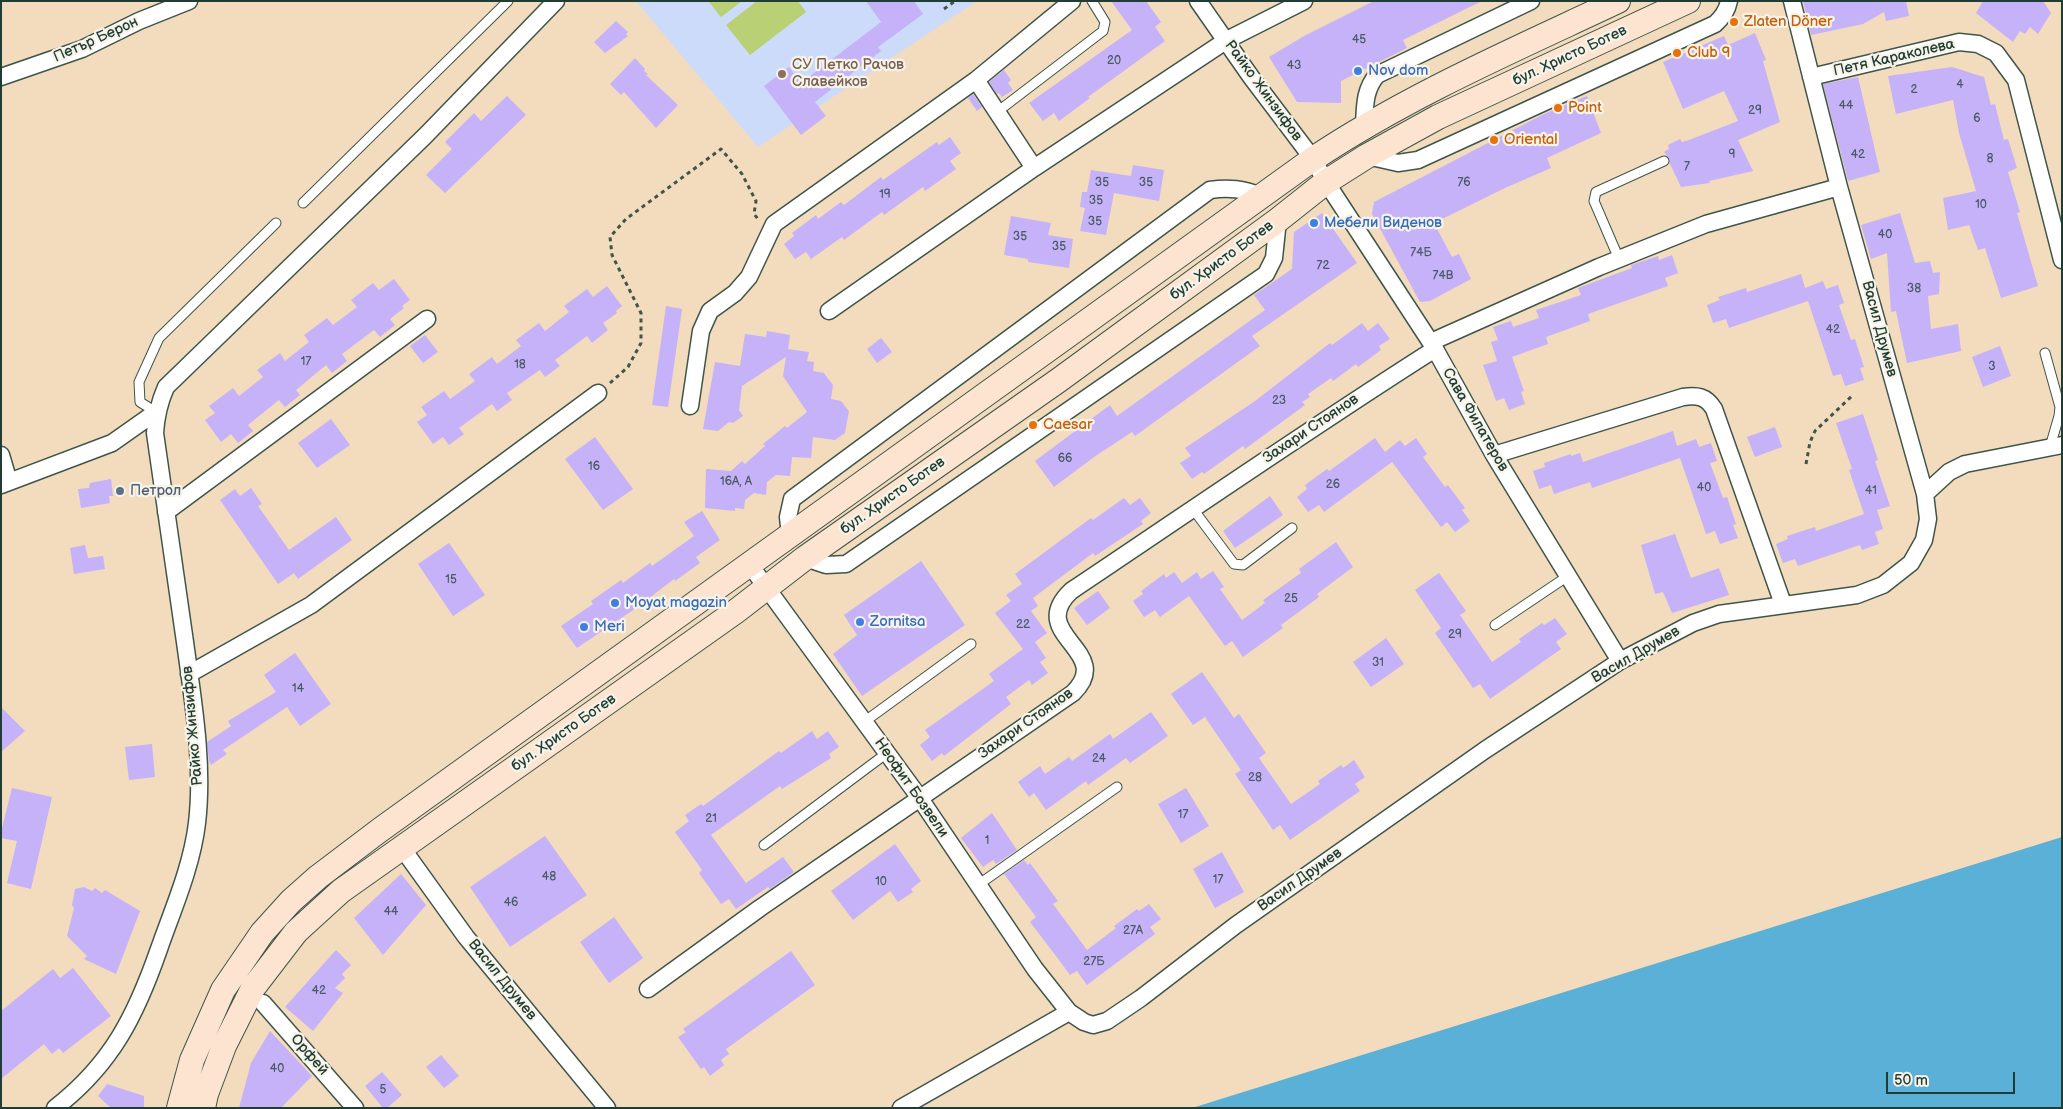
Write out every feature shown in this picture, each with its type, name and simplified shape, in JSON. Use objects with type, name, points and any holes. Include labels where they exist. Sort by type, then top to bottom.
[{"type":"main road","name":"бул. Христо Ботев","points":[[180,1108],[192,1060],[223,990],[262,933],[291,901],[318,877],[380,830],[1313,159],[1364,126],[1450,79],[1618,1]]},
{"type":"main road","name":"бул. Христо Ботев","points":[[203,1108],[206,1094],[224,1046],[253,988],[296,932],[341,891],[766,588],[805,558],[1059,380],[1278,220],[1326,182],[1366,156],[1438,117],[1688,1]]},
{"type":"street","name":"Петър Берон","points":[[1,77],[82,49],[155,13],[190,1]]},
{"type":"street","points":[[1,455],[5,483],[112,443],[159,405],[166,388],[425,136],[556,1]]},
{"type":"street","points":[[690,406],[701,331],[710,311],[735,292],[749,277],[774,224],[976,80],[1072,1]]},
{"type":"street","name":"Райко Жинзифов","points":[[1198,1],[1251,77],[1313,159],[1326,182]]},
{"type":"street","points":[[829,311],[1034,168],[1226,40],[1304,1]]},
{"type":"street","points":[[1364,126],[1366,97],[1370,84],[1377,75],[1531,1]]},
{"type":"street","points":[[1366,156],[1398,163],[1418,160],[1715,24],[1722,18],[1727,9],[1728,1]]},
{"type":"street","name":"Васил Друмев","points":[[1069,1012],[1084,1022],[1093,1025],[1107,1021],[1141,998],[1236,925],[1485,750],[1620,662],[1693,622],[1719,614],[1857,595],[1883,585],[1910,563],[1924,540],[1928,519],[1925,494],[1840,187],[1792,1]]},
{"type":"street","name":"Петя Караколева","points":[[1811,77],[1959,42],[1978,44],[1996,53],[2016,80],[2062,260]]},
{"type":"street","points":[[976,80],[1034,168]]},
{"type":"street","name":"Сава Филатеров","points":[[1326,182],[1433,346],[1494,455],[1620,662]]},
{"type":"street","points":[[790,536],[788,517],[792,499],[1210,190],[1228,187],[1247,190],[1262,196]]},
{"type":"street","name":"Захари Стоянов","points":[[648,989],[919,798],[1073,693],[1082,684],[1086,673],[1083,662],[1058,621],[1057,612],[1061,600],[1071,590],[1193,510],[1433,346],[1619,259],[1706,224],[1840,187]]},
{"type":"street","points":[[805,558],[826,565],[846,564],[1266,274],[1274,258],[1278,220]]},
{"type":"street","points":[[166,512],[427,319]]},
{"type":"street","points":[[189,674],[311,606],[598,394]]},
{"type":"street","points":[[1494,455],[1683,397],[1701,396],[1708,400],[1714,409],[1783,604]]},
{"type":"street","name":"Райко Жинзифов","points":[[56,1108],[79,1090],[106,1058],[127,1028],[145,990],[187,870],[197,824],[200,780],[189,674],[155,433],[159,405]]},
{"type":"street","points":[[1925,494],[1949,472],[1965,464],[2056,446]]},
{"type":"street","name":"Неофит Бозвели","points":[[750,565],[919,798],[1035,969],[1069,1012]]},
{"type":"street","name":"Васил Друмев","points":[[402,848],[466,937],[607,1108]]},
{"type":"street","name":"Орфей","points":[[263,1003],[355,1108]]},
{"type":"street","points":[[901,1108],[1069,1012]]},
{"type":"lane","points":[[303,203],[508,1]]},
{"type":"lane","points":[[997,112],[1103,31],[1105,22],[1092,1]]},
{"type":"lane","points":[[1619,259],[1594,201],[1596,192],[1664,161]]},
{"type":"lane","points":[[159,405],[140,402],[139,382],[159,338],[276,223]]},
{"type":"lane","points":[[2045,353],[2060,407],[2056,446]]},
{"type":"lane","points":[[1193,510],[1234,564],[1242,565],[1292,528]]},
{"type":"lane","points":[[1494,625],[1568,576]]},
{"type":"lane","points":[[864,722],[971,644]]},
{"type":"lane","points":[[764,845],[887,753]]},
{"type":"lane","points":[[978,885],[1116,787]]},
{"type":"path","points":[[944,9],[955,1]]},
{"type":"path","points":[[598,394],[628,367],[641,343],[641,313],[612,255],[610,238],[626,219],[722,149],[742,174],[756,201],[754,214],[770,232]]},
{"type":"path","points":[[1806,464],[1810,442],[1816,432],[1852,395]]},
{"type":"shaded area","name":"СУ Петко Рачов Славейков","points":[[636,1],[977,1],[758,147]]},
{"type":"green space","points":[[708,1],[742,1],[721,17]]},
{"type":"green space","points":[[757,1],[798,1],[806,12],[750,55],[726,25]]},
{"type":"water","points":[[2062,837],[2062,1108],[1192,1108]]},
{"type":"building","points":[[866,1],[914,1],[923,14],[878,47],[881,51],[815,102],[826,116],[801,135],[764,86],[789,67],[801,83],[881,22]]},
{"type":"building","points":[[1111,1],[1146,1],[1161,22],[1155,27],[1165,41],[1088,97],[1090,98],[1059,121],[1054,113],[1043,121],[1029,103],[1132,30]]},
{"type":"building","points":[[1374,1],[1482,1],[1403,40],[1407,48],[1341,81],[1341,103],[1297,102],[1269,57],[1304,36]]},
{"type":"building","points":[[1803,1],[1906,1],[1909,16],[1886,21],[1884,12],[1863,24],[1811,35]]},
{"type":"building","points":[[1983,1],[2043,1],[2051,13],[2038,34],[2030,27],[2025,34],[2020,31],[2013,42],[1976,13]]},
{"type":"building","points":[[616,21],[628,32],[626,34],[628,36],[605,53],[594,42]]},
{"type":"building","points":[[1755,33],[1766,60],[1763,61],[1780,122],[1738,140],[1753,171],[1709,181],[1710,183],[1681,187],[1669,158],[1664,152],[1669,149],[1668,145],[1680,139],[1682,142],[1689,140],[1738,121],[1724,91],[1683,109],[1663,62],[1724,36],[1728,45]]},
{"type":"building","points":[[635,58],[645,69],[644,71],[648,74],[646,75],[678,105],[656,128],[624,92],[621,95],[610,84]]},
{"type":"building","points":[[1952,67],[1984,77],[1991,105],[1995,104],[2004,140],[2008,139],[2017,168],[2008,172],[2020,212],[2017,213],[2038,286],[2001,298],[1985,248],[1978,250],[1969,225],[1948,230],[1943,198],[1976,191],[1959,133],[1953,100],[1896,114],[1888,76]]},
{"type":"building","points":[[1004,70],[1011,80],[1008,83],[1013,90],[1002,97],[999,93],[997,94],[989,82]]},
{"type":"building","points":[[1858,77],[1880,172],[1848,181],[1823,84]]},
{"type":"building","points":[[973,94],[982,107],[977,111],[968,98]]},
{"type":"building","points":[[507,96],[526,115],[445,193],[426,175],[452,149],[445,142],[474,113],[481,121]]},
{"type":"building","points":[[1587,96],[1601,133],[1547,158],[1551,168],[1434,223],[1452,257],[1459,254],[1471,279],[1430,301],[1420,302],[1372,214],[1374,202],[1544,114]]},
{"type":"building","points":[[950,137],[961,153],[950,161],[956,169],[925,191],[923,187],[884,215],[882,212],[844,240],[842,237],[811,259],[806,252],[795,259],[784,244],[794,236],[792,233],[816,215],[818,219],[841,202],[844,205],[881,177],[883,180],[937,142],[939,145]]},
{"type":"building","points":[[1133,165],[1164,170],[1159,201],[1114,193],[1106,235],[1080,231],[1085,208],[1080,207],[1082,192],[1087,192],[1091,170],[1131,176]]},
{"type":"building","points":[[1322,213],[1357,263],[1252,336],[1260,346],[1135,436],[1132,432],[1054,487],[1035,461],[1110,405],[1117,416],[1265,310],[1254,295],[1292,269],[1294,232]]},
{"type":"building","points":[[1900,213],[1915,263],[1930,261],[1933,273],[1940,272],[1939,294],[1928,296],[1931,329],[1958,324],[1961,351],[1907,363],[1896,311],[1891,312],[1887,253],[1871,259],[1861,225]]},
{"type":"building","points":[[1011,216],[1051,223],[1048,235],[1073,239],[1069,268],[1028,262],[1028,259],[1004,255]]},
{"type":"building","points":[[1672,255],[1678,273],[1665,278],[1668,286],[1588,314],[1590,321],[1546,337],[1548,344],[1512,357],[1524,391],[1521,392],[1525,404],[1509,410],[1504,398],[1496,401],[1483,365],[1497,361],[1491,342],[1498,340],[1493,327],[1511,321],[1513,327],[1539,318],[1536,310],[1581,295],[1578,288],[1632,268],[1631,265],[1658,256],[1659,260]]},
{"type":"building","points":[[1801,274],[1805,288],[1823,281],[1826,289],[1838,285],[1844,303],[1839,305],[1851,340],[1855,339],[1864,367],[1860,368],[1864,380],[1845,386],[1841,374],[1833,376],[1808,301],[1729,328],[1726,319],[1713,323],[1707,305],[1720,300],[1718,297],[1746,288],[1747,292]]},
{"type":"building","points":[[394,279],[410,300],[402,306],[404,308],[390,319],[395,325],[380,337],[374,330],[342,354],[347,361],[332,373],[326,365],[296,390],[300,395],[285,407],[279,400],[248,425],[253,431],[238,443],[231,434],[221,442],[205,420],[215,413],[209,406],[233,388],[239,396],[263,377],[257,370],[280,353],[285,361],[309,342],[304,335],[327,318],[333,325],[357,307],[351,300],[373,283],[379,290]]},
{"type":"building","points":[[607,286],[622,306],[616,311],[617,313],[603,323],[608,330],[592,343],[587,336],[555,360],[560,366],[545,377],[540,370],[507,393],[512,400],[497,411],[492,404],[459,428],[464,434],[449,445],[443,437],[433,444],[417,422],[427,415],[421,407],[444,391],[450,399],[475,381],[469,374],[492,357],[497,364],[521,346],[516,340],[539,323],[545,331],[569,312],[564,306],[587,289],[593,297]]},
{"type":"building","points":[[666,306],[682,309],[668,407],[652,405]]},
{"type":"building","points":[[1362,323],[1368,331],[1378,323],[1390,339],[1379,346],[1381,350],[1358,367],[1356,364],[1333,381],[1331,378],[1308,394],[1310,397],[1302,402],[1305,405],[1245,449],[1243,446],[1204,474],[1202,472],[1192,479],[1180,463],[1191,456],[1185,448],[1255,401],[1330,343],[1332,345]]},
{"type":"building","points":[[767,331],[790,335],[788,349],[809,352],[807,361],[814,362],[813,371],[824,373],[833,385],[831,399],[841,401],[849,411],[845,433],[835,440],[813,437],[811,458],[792,457],[790,476],[776,475],[767,482],[766,495],[754,493],[745,500],[744,509],[735,508],[735,511],[705,508],[706,469],[731,471],[742,461],[745,464],[765,446],[763,444],[785,426],[787,428],[807,412],[783,376],[786,357],[742,386],[739,410],[743,416],[733,423],[729,422],[718,431],[703,429],[715,362],[740,366],[745,334],[766,337]]},
{"type":"building","points":[[425,335],[438,352],[423,363],[410,346]]},
{"type":"building","points":[[881,338],[892,352],[877,363],[867,349]]},
{"type":"building","points":[[2000,346],[2011,376],[1983,387],[1972,357]]},
{"type":"building","points":[[1863,414],[1878,460],[1875,461],[1890,506],[1877,510],[1883,529],[1875,532],[1879,544],[1862,550],[1860,545],[1798,566],[1795,559],[1783,563],[1776,544],[1788,539],[1787,536],[1815,527],[1816,531],[1864,514],[1849,470],[1852,469],[1836,423]]},
{"type":"building","points":[[331,419],[350,445],[317,468],[298,443]]},
{"type":"building","points":[[1775,427],[1782,447],[1755,457],[1747,437]]},
{"type":"building","points":[[1673,431],[1677,446],[1696,439],[1699,447],[1711,443],[1717,461],[1710,463],[1723,498],[1727,497],[1736,524],[1733,525],[1738,538],[1720,544],[1715,531],[1706,534],[1680,458],[1592,488],[1590,482],[1554,494],[1551,485],[1539,489],[1533,471],[1545,467],[1544,463],[1580,453],[1583,462]]},
{"type":"building","points":[[595,437],[633,489],[603,510],[565,459]]},
{"type":"building","points":[[1375,438],[1385,452],[1400,440],[1405,446],[1416,438],[1427,454],[1423,457],[1445,487],[1448,485],[1465,508],[1462,510],[1470,521],[1455,532],[1447,522],[1441,527],[1392,462],[1324,512],[1319,505],[1308,512],[1297,497],[1307,489],[1305,485],[1327,469],[1329,471]]},
{"type":"building","points":[[111,479],[113,496],[109,496],[110,503],[81,508],[78,489],[89,488],[90,483]]},
{"type":"building","points":[[251,488],[262,504],[258,506],[289,550],[336,517],[352,540],[298,579],[294,573],[278,584],[220,500],[235,489],[240,496]]},
{"type":"building","points":[[1270,496],[1283,515],[1235,548],[1223,531]]},
{"type":"building","points":[[1124,498],[1130,505],[1140,498],[1151,513],[1141,521],[1143,524],[1095,556],[1093,553],[1033,598],[1038,606],[1031,611],[1047,633],[1035,642],[1046,658],[1040,662],[1048,673],[1032,685],[1029,680],[1006,697],[1011,704],[944,756],[942,753],[932,761],[920,745],[930,737],[925,730],[994,681],[989,674],[1023,649],[995,613],[1011,601],[1006,595],[1022,584],[1015,574],[1091,518],[1093,520]]},
{"type":"building","points":[[702,511],[720,540],[696,557],[700,563],[675,581],[674,579],[639,606],[577,648],[561,626],[593,604],[591,601],[621,580],[623,583],[650,563],[652,566],[694,536],[684,522]]},
{"type":"building","points":[[1675,534],[1691,578],[1719,568],[1729,595],[1672,613],[1663,592],[1655,594],[1641,545]]},
{"type":"building","points":[[1336,542],[1353,567],[1317,594],[1319,597],[1281,625],[1283,628],[1243,657],[1232,641],[1225,646],[1189,596],[1160,617],[1155,610],[1144,617],[1133,601],[1143,594],[1141,591],[1164,574],[1166,578],[1174,572],[1182,583],[1197,572],[1201,579],[1213,571],[1224,587],[1220,589],[1242,620],[1265,603],[1263,600],[1301,573],[1299,569]]},
{"type":"building","points":[[449,543],[485,595],[453,616],[418,564]]},
{"type":"building","points":[[85,545],[88,558],[103,556],[105,569],[74,574],[70,548]]},
{"type":"building","points":[[921,561],[965,625],[862,696],[833,654],[857,635],[844,615]]},
{"type":"building","points":[[1439,573],[1466,611],[1460,615],[1492,662],[1521,642],[1519,639],[1542,623],[1544,625],[1555,618],[1567,634],[1556,642],[1561,649],[1490,699],[1480,684],[1473,688],[1435,633],[1441,628],[1415,590]]},
{"type":"building","points":[[1098,591],[1110,608],[1087,625],[1074,608]]},
{"type":"building","points":[[1386,638],[1404,664],[1371,687],[1353,662]]},
{"type":"building","points":[[295,653],[331,704],[300,726],[287,707],[223,750],[227,754],[211,765],[207,742],[231,726],[228,721],[276,692],[264,675]]},
{"type":"building","points":[[1202,672],[1234,718],[1239,714],[1266,753],[1259,758],[1291,804],[1320,784],[1318,781],[1341,765],[1343,768],[1354,760],[1365,777],[1355,784],[1360,791],[1290,840],[1280,825],[1273,830],[1235,774],[1241,770],[1205,717],[1193,725],[1171,694]]},
{"type":"building","points":[[1,707],[25,731],[1,752]]},
{"type":"building","points":[[1151,712],[1168,736],[1130,763],[1126,758],[1088,785],[1086,781],[1046,810],[1034,793],[1029,797],[1018,782],[1040,766],[1045,774],[1069,757],[1072,761],[1110,734],[1113,739]]},
{"type":"building","points":[[812,731],[817,739],[828,731],[839,747],[829,754],[831,758],[782,789],[780,786],[711,835],[746,883],[783,857],[794,872],[736,909],[729,899],[721,904],[699,873],[702,870],[675,832],[689,821],[685,815],[701,804],[703,806],[779,751],[781,753]]},
{"type":"building","points":[[152,744],[155,777],[129,780],[125,747]]},
{"type":"building","points":[[12,788],[52,797],[31,889],[7,883],[17,841],[1,838],[1,832]]},
{"type":"building","points":[[1186,788],[1209,826],[1181,843],[1158,804]]},
{"type":"building","points":[[992,813],[1017,850],[996,864],[993,860],[983,867],[961,838]]},
{"type":"building","points":[[545,836],[587,895],[510,947],[470,887]]},
{"type":"building","points":[[895,844],[921,881],[911,889],[913,892],[898,902],[890,891],[853,920],[831,891]]},
{"type":"building","points":[[1222,852],[1244,892],[1215,908],[1193,869]]},
{"type":"building","points":[[1024,860],[1028,865],[1030,863],[1058,901],[1053,904],[1087,950],[1116,928],[1114,926],[1137,909],[1139,911],[1149,904],[1161,919],[1150,927],[1155,934],[1087,985],[1077,971],[1070,975],[1030,922],[1036,917],[1004,874]]},
{"type":"building","points":[[401,874],[426,905],[383,955],[354,918]]},
{"type":"building","points":[[84,887],[92,891],[95,888],[102,893],[105,890],[140,911],[116,974],[84,959],[87,956],[67,936],[74,908],[72,905],[75,889]]},
{"type":"building","points":[[614,917],[643,958],[609,983],[580,942]]},
{"type":"building","points":[[336,950],[351,965],[342,974],[345,978],[335,988],[343,993],[313,1031],[285,1007]]},
{"type":"building","points":[[791,951],[815,985],[726,1049],[729,1054],[721,1060],[724,1065],[710,1076],[704,1067],[701,1069],[678,1037],[686,1032],[683,1029]]},
{"type":"building","points":[[73,968],[111,1016],[63,1053],[59,1048],[52,1054],[44,1044],[1,1079],[1,1011],[53,969],[60,978]]},
{"type":"building","points":[[270,1031],[312,1076],[281,1108],[239,1108],[251,1063]]},
{"type":"building","points":[[441,1055],[459,1076],[444,1088],[426,1067]]},
{"type":"building","points":[[382,1072],[402,1095],[387,1108],[383,1108],[365,1086]]},
{"type":"building","points":[[107,1084],[144,1096],[144,1108],[111,1108],[98,1096]]},
{"type":"place","name":"Zlaten Döner","points":[[1734,22]]},
{"type":"place","name":"Club 9","points":[[1677,53]]},
{"type":"place","name":"Nov dom","points":[[1358,71]]},
{"type":"place","name":"СУ Петко Рачов Славейков","points":[[782,74]]},
{"type":"place","name":"Point","points":[[1558,108]]},
{"type":"place","name":"Oriental","points":[[1494,140]]},
{"type":"place","name":"Мебели Виденов","points":[[1314,223]]},
{"type":"place","name":"Caesar","points":[[1033,425]]},
{"type":"place","name":"Петрол","points":[[120,491]]},
{"type":"place","name":"Moyat magazin","points":[[615,603]]},
{"type":"place","name":"Zornitsa","points":[[860,622]]},
{"type":"place","name":"Meri","points":[[584,627]]}]
